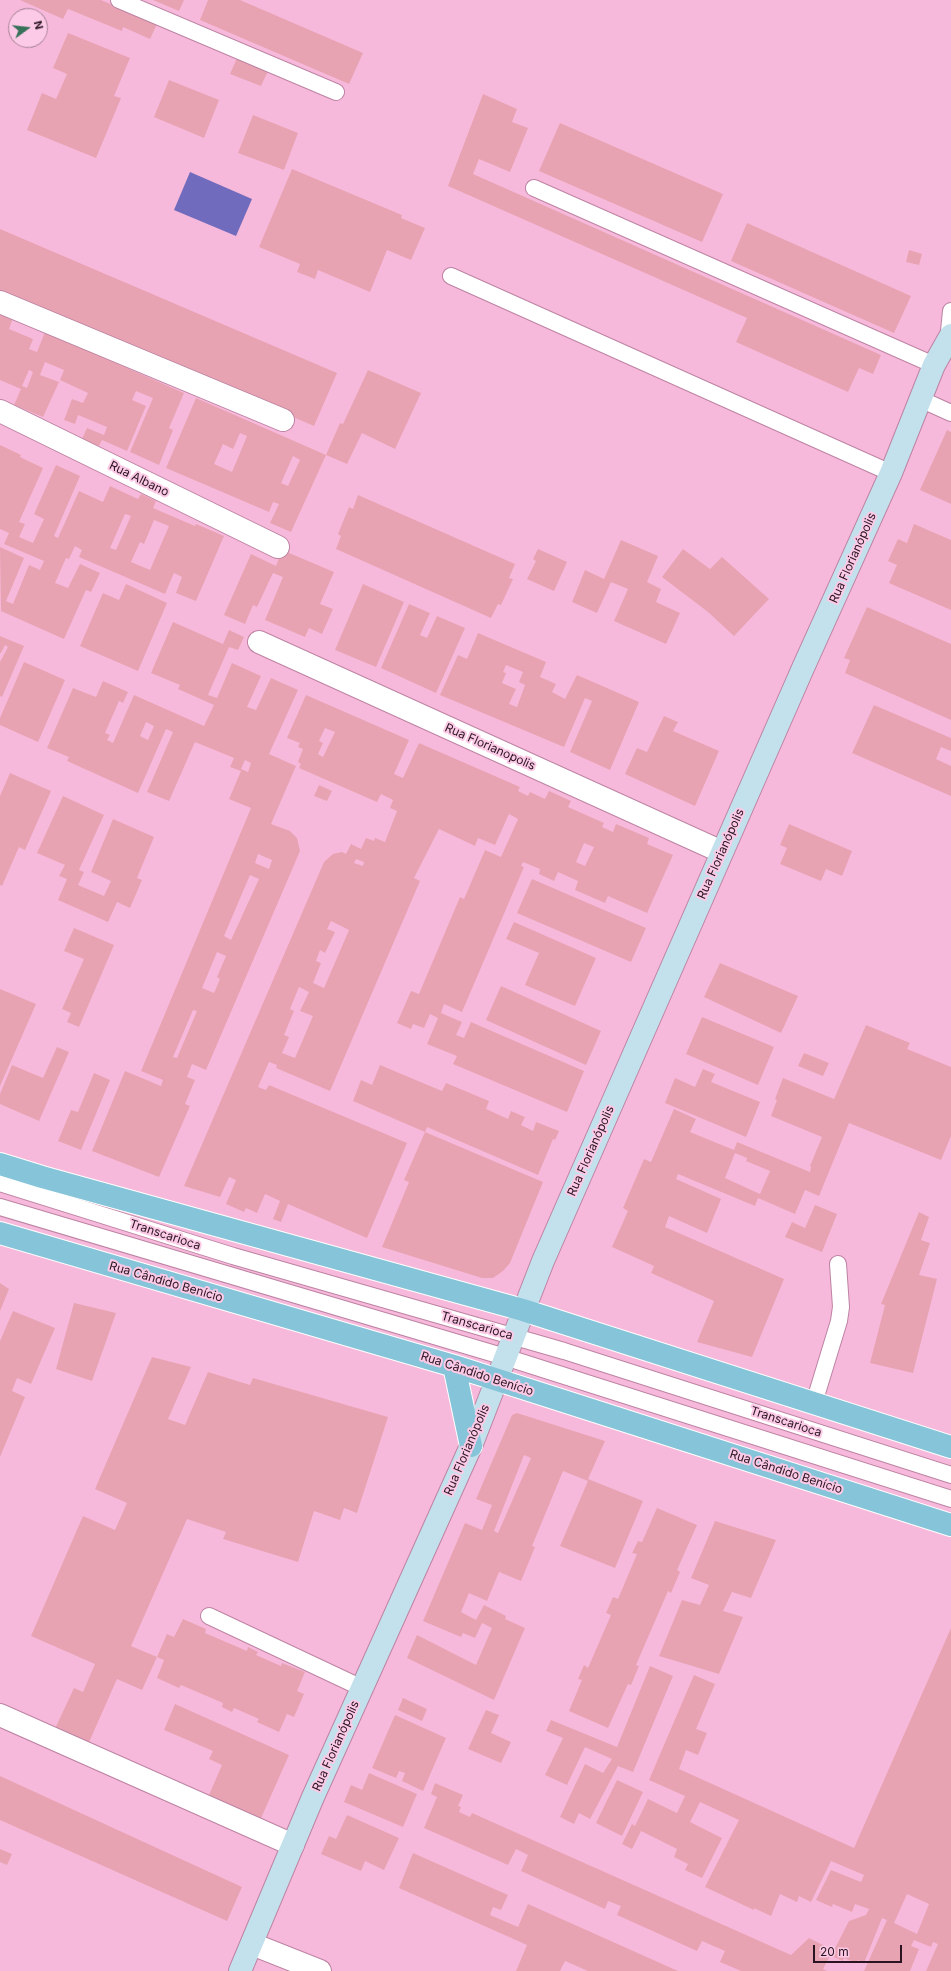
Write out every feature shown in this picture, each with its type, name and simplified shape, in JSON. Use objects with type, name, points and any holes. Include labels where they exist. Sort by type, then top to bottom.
[{"type":"main road","points":[[0,1164],[42,1177],[524,1310],[951,1447]]},
{"type":"main road","name":"Rua Cândido Benício","points":[[0,1233],[454,1366],[951,1525]]},
{"type":"main road","points":[[454,1366],[471,1446]]},
{"type":"street","points":[[0,302],[283,420]]},
{"type":"street","name":"Rua Florianópolis","points":[[240,1971],[293,1845],[362,1688],[471,1446],[542,1261],[891,473],[934,365],[949,338]]},
{"type":"street","name":"Rua Albano","points":[[0,411],[278,547]]},
{"type":"street","name":"Rua Florianopolis","points":[[259,642],[722,852]]},
{"type":"street","points":[[0,1715],[293,1845]]},
{"type":"street","points":[[252,1944],[320,1971]]},
{"type":"lane","points":[[119,0],[336,92]]},
{"type":"lane","points":[[534,188],[934,365]]},
{"type":"lane","points":[[451,276],[891,473]]},
{"type":"lane","points":[[949,338],[951,311]]},
{"type":"lane","points":[[920,399],[951,413]]},
{"type":"lane","name":"Transcarioca","points":[[0,1183],[233,1256],[513,1336],[951,1475]]},
{"type":"lane","name":"Transcarioca","points":[[0,1207],[505,1357],[951,1499]]},
{"type":"lane","points":[[814,1403],[839,1321],[841,1307],[838,1264]]},
{"type":"lane","points":[[209,1616],[362,1688]]},
{"type":"shaded area","points":[[190,172],[252,199],[236,236],[174,210]]},
{"type":"building","points":[[20,0],[101,0],[157,24],[150,39],[123,27],[122,31],[68,9],[63,19],[48,12],[48,8],[38,8]]},
{"type":"building","points":[[153,0],[184,0],[179,11]]},
{"type":"building","points":[[208,0],[240,0],[363,53],[349,84],[200,20]]},
{"type":"building","points":[[68,33],[130,58],[114,96],[121,98],[96,158],[27,130],[42,93],[56,99],[67,74],[53,68]]},
{"type":"building","points":[[237,58],[268,71],[261,86],[230,74]]},
{"type":"building","points":[[169,80],[219,100],[204,138],[154,117]]},
{"type":"building","points":[[483,94],[517,109],[512,122],[528,128],[510,172],[479,159],[473,174],[881,355],[873,374],[859,368],[848,392],[736,342],[747,318],[448,186]]},
{"type":"building","points":[[253,115],[298,133],[284,170],[238,153]]},
{"type":"building","points":[[560,123],[723,194],[702,242],[539,171]]},
{"type":"building","points":[[292,169],[402,215],[401,218],[425,228],[411,260],[387,250],[370,292],[318,270],[315,279],[297,272],[300,264],[259,247]]},
{"type":"building","points":[[747,223],[911,296],[894,333],[731,261]]},
{"type":"building","points":[[0,229],[337,373],[314,426],[0,291]]},
{"type":"building","points":[[909,250],[922,254],[919,265],[906,262]]},
{"type":"building","points":[[0,312],[13,318],[9,329],[33,339],[29,349],[37,352],[45,332],[184,393],[169,428],[173,430],[159,465],[130,452],[153,398],[136,391],[132,400],[146,406],[127,451],[102,440],[99,446],[82,439],[87,428],[104,435],[107,427],[78,415],[75,424],[64,420],[72,399],[83,403],[88,393],[60,380],[64,370],[45,362],[40,375],[59,382],[43,417],[14,405],[21,389],[0,380]],"holes":[[[29,370],[33,372],[27,388],[22,386]]]},
{"type":"building","points":[[368,370],[421,393],[395,449],[362,433],[347,464],[326,455],[340,423],[343,424]]},
{"type":"building","points":[[196,398],[326,455],[291,532],[270,523],[279,504],[273,502],[269,512],[166,468]],"holes":[[[240,433],[247,436],[232,472],[214,464],[223,444],[233,449]],[[293,456],[300,460],[288,486],[281,483]]]},
{"type":"building","points":[[947,430],[951,432],[951,504],[920,490]]},
{"type":"building","points":[[0,445],[43,468],[19,522],[25,524],[19,537],[33,543],[44,519],[34,514],[56,465],[80,476],[54,536],[58,538],[79,491],[103,502],[110,486],[138,499],[141,494],[156,501],[153,508],[195,526],[196,524],[224,536],[196,601],[176,593],[182,577],[174,573],[165,594],[79,557],[82,550],[75,546],[69,559],[66,558],[55,583],[68,588],[80,564],[100,573],[91,592],[86,590],[64,639],[1,611],[0,547],[24,558],[6,601],[13,604],[29,565],[40,570],[44,561],[4,544],[9,533],[0,529]],"holes":[[[125,514],[131,516],[116,550],[110,548]],[[154,520],[169,526],[150,570],[131,562],[140,542],[144,544]]]},
{"type":"building","points":[[358,495],[515,564],[509,578],[513,579],[501,605],[498,604],[491,618],[336,549],[341,536],[338,534],[349,507],[353,509]]},
{"type":"building","points":[[914,524],[951,540],[951,610],[889,583],[897,565],[888,561],[898,539],[907,543]]},
{"type":"building","points":[[621,540],[658,556],[647,582],[661,589],[656,602],[680,613],[666,644],[614,621],[628,589],[611,582],[597,613],[572,602],[585,570],[604,579]]},
{"type":"building","points":[[538,549],[567,562],[554,591],[527,579],[536,561],[533,559]]},
{"type":"building","points":[[683,549],[710,569],[722,557],[769,599],[734,636],[708,612],[662,577]]},
{"type":"building","points":[[282,550],[334,572],[320,604],[333,609],[322,634],[309,628],[305,637],[265,620],[283,577],[273,573],[257,607],[253,605],[245,624],[224,615],[251,554],[276,566]]},
{"type":"building","points":[[126,584],[167,603],[138,671],[80,646],[103,593],[119,600]]},
{"type":"building","points":[[363,584],[404,602],[376,667],[335,650]]},
{"type":"building","points":[[409,604],[430,613],[420,635],[427,638],[437,616],[465,628],[436,693],[381,668]]},
{"type":"building","points":[[867,607],[951,644],[951,720],[845,673],[850,660],[844,658]]},
{"type":"building","points":[[173,622],[223,644],[229,630],[244,637],[238,650],[229,647],[208,695],[217,698],[232,663],[261,676],[247,707],[256,710],[271,678],[298,690],[269,754],[296,766],[271,824],[290,831],[297,838],[300,851],[206,1070],[192,1064],[187,1077],[195,1080],[185,1104],[190,1106],[159,1177],[92,1151],[125,1071],[161,1086],[163,1080],[141,1071],[251,808],[229,799],[241,771],[230,767],[234,758],[195,742],[169,801],[147,792],[173,732],[166,729],[138,793],[67,761],[69,757],[47,748],[73,688],[96,697],[103,681],[128,692],[123,703],[119,701],[105,733],[110,735],[107,740],[113,743],[134,695],[204,726],[214,705],[178,689],[180,685],[151,673]],"holes":[[[146,722],[154,726],[148,740],[140,736]],[[245,760],[251,763],[248,772],[241,769]],[[258,854],[272,860],[269,869],[255,863]],[[250,875],[259,879],[231,940],[224,936]],[[217,952],[226,956],[217,977],[220,979],[214,993],[202,988]],[[193,1010],[197,1011],[177,1058],[173,1057]]]},
{"type":"building","points":[[478,633],[546,662],[540,677],[556,684],[552,692],[565,699],[577,675],[639,702],[610,770],[570,752],[592,701],[585,698],[564,747],[440,695],[458,655],[467,659]],"holes":[[[506,665],[523,672],[519,682],[525,685],[517,707],[509,704],[516,689],[502,683],[506,673],[503,672]]]},
{"type":"building","points":[[0,636],[24,646],[2,697],[0,696],[0,662],[8,647],[5,645],[0,653]]},
{"type":"building","points":[[24,662],[65,680],[38,742],[0,725],[0,718]]},
{"type":"building","points":[[306,695],[409,740],[394,774],[403,778],[419,743],[520,787],[518,791],[528,796],[530,792],[545,799],[549,791],[571,801],[568,807],[604,823],[602,827],[613,832],[616,824],[649,838],[647,844],[673,855],[647,913],[608,896],[605,903],[575,890],[578,881],[558,872],[554,881],[539,874],[540,869],[523,862],[521,866],[524,867],[462,1012],[444,1004],[441,1013],[462,1022],[456,1035],[464,1038],[471,1022],[584,1071],[567,1112],[453,1064],[457,1056],[427,1044],[438,1018],[430,1014],[424,1028],[413,1024],[411,1029],[397,1023],[411,991],[419,994],[460,897],[464,899],[485,850],[501,857],[518,819],[509,814],[495,845],[478,838],[475,846],[439,829],[414,878],[420,881],[330,1091],[276,1068],[277,1065],[269,1062],[258,1087],[266,1090],[269,1085],[407,1143],[367,1238],[288,1204],[281,1222],[273,1219],[280,1201],[265,1194],[257,1213],[246,1208],[244,1212],[226,1204],[236,1180],[229,1177],[220,1197],[184,1186],[324,862],[333,854],[342,852],[346,854],[351,844],[361,849],[366,838],[374,841],[375,838],[385,842],[397,811],[390,808],[393,800],[381,794],[377,802],[299,768],[301,764],[298,762],[303,749],[298,747],[300,743],[287,738]],"holes":[[[325,728],[335,732],[323,757],[318,754],[323,743],[319,741]],[[584,843],[594,847],[585,866],[576,862]],[[356,859],[364,862],[363,866],[354,863]],[[331,921],[349,930],[324,988],[313,983],[321,963],[316,961],[320,950],[325,953],[335,932],[327,929]],[[299,987],[309,992],[300,1011],[313,1016],[295,1058],[282,1053],[289,1037],[284,1035],[294,1011],[290,1009]]]},
{"type":"building","points":[[874,705],[951,738],[951,751],[941,747],[936,759],[951,766],[951,796],[852,753]]},
{"type":"building","points":[[664,716],[678,722],[673,731],[719,751],[695,806],[625,774],[637,748],[647,752]]},
{"type":"building","points":[[10,773],[51,791],[25,850],[19,847],[2,886],[0,885],[0,796]]},
{"type":"building","points":[[319,785],[332,791],[327,801],[314,796]]},
{"type":"building","points":[[63,796],[104,815],[79,870],[84,872],[78,885],[104,896],[111,881],[91,872],[113,819],[154,837],[137,878],[142,880],[130,908],[117,902],[108,922],[58,900],[67,879],[59,876],[65,865],[37,853]]},
{"type":"building","points":[[789,824],[852,851],[842,876],[826,869],[821,881],[780,864],[787,848],[780,845]]},
{"type":"building","points":[[532,879],[646,928],[631,962],[517,913]]},
{"type":"building","points":[[514,922],[596,958],[575,1006],[525,985],[539,953],[506,939]]},
{"type":"building","points":[[74,928],[114,945],[79,1027],[67,1022],[71,1013],[62,1009],[84,959],[64,951]]},
{"type":"building","points":[[720,963],[798,996],[781,1033],[704,997]]},
{"type":"building","points":[[501,986],[601,1031],[586,1065],[486,1020]]},
{"type":"building","points":[[0,989],[36,1004],[0,1086]]},
{"type":"building","points":[[702,1017],[774,1047],[758,1085],[686,1054]]},
{"type":"building","points":[[866,1025],[910,1043],[907,1049],[951,1067],[951,1136],[941,1160],[849,1123],[819,1196],[805,1190],[795,1214],[758,1198],[755,1206],[678,1174],[676,1179],[721,1199],[707,1233],[669,1216],[665,1227],[784,1279],[752,1357],[697,1342],[714,1301],[651,1273],[654,1266],[612,1247],[628,1211],[623,1208],[644,1159],[651,1162],[674,1109],[696,1119],[690,1132],[734,1150],[737,1142],[810,1172],[810,1166],[822,1137],[771,1116],[777,1100],[775,1099],[783,1078],[834,1099]],"holes":[[[735,1153],[747,1158],[746,1161],[770,1171],[760,1194],[725,1178]]]},
{"type":"building","points":[[57,1047],[69,1052],[39,1121],[0,1104],[0,1094],[12,1065],[43,1078]]},
{"type":"building","points":[[804,1053],[829,1063],[823,1076],[798,1066]]},
{"type":"building","points":[[380,1065],[442,1091],[446,1083],[489,1101],[486,1109],[508,1119],[511,1111],[525,1117],[521,1125],[533,1131],[536,1122],[559,1131],[555,1140],[553,1139],[538,1175],[427,1127],[425,1132],[353,1101],[361,1080],[372,1085]]},
{"type":"building","points":[[703,1069],[715,1074],[711,1082],[760,1102],[746,1137],[665,1103],[675,1078],[695,1087]]},
{"type":"building","points":[[94,1073],[110,1080],[81,1150],[58,1141],[71,1110],[78,1112]]},
{"type":"building","points":[[425,1132],[543,1182],[510,1263],[503,1271],[493,1278],[482,1278],[382,1247],[409,1182],[404,1180]]},
{"type":"building","points":[[815,1205],[837,1214],[822,1252],[785,1237],[792,1222],[805,1228]]},
{"type":"building","points":[[919,1212],[929,1217],[921,1240],[930,1243],[919,1275],[937,1279],[913,1373],[870,1363],[885,1305],[881,1304]]},
{"type":"building","points":[[0,1283],[9,1289],[0,1311]]},
{"type":"building","points":[[74,1303],[116,1313],[92,1381],[56,1369]]},
{"type":"building","points":[[13,1311],[55,1328],[31,1384],[17,1378],[12,1391],[25,1397],[0,1457],[0,1341]]},
{"type":"building","points":[[152,1357],[191,1367],[168,1419],[185,1425],[208,1372],[250,1385],[253,1378],[388,1417],[357,1513],[344,1508],[340,1520],[314,1511],[298,1562],[223,1539],[226,1532],[187,1519],[131,1646],[157,1657],[142,1690],[117,1679],[86,1749],[52,1735],[74,1688],[83,1692],[95,1664],[31,1636],[83,1516],[115,1530],[127,1503],[95,1489]]},
{"type":"building","points":[[517,1413],[605,1441],[588,1479],[643,1501],[615,1568],[560,1546],[588,1481],[563,1471],[532,1546],[535,1547],[521,1581],[499,1572],[487,1601],[469,1593],[461,1612],[476,1620],[484,1605],[506,1616],[505,1619],[525,1628],[494,1700],[407,1658],[417,1635],[476,1665],[492,1628],[482,1623],[475,1638],[463,1633],[461,1637],[423,1621],[465,1523],[482,1530],[492,1505],[476,1499],[512,1415]],"holes":[[[524,1455],[531,1458],[498,1533],[494,1531]]]},
{"type":"building","points":[[657,1508],[697,1525],[677,1570],[680,1572],[671,1593],[668,1591],[636,1665],[639,1666],[631,1685],[628,1684],[608,1728],[569,1711],[582,1680],[578,1679],[584,1665],[588,1668],[611,1615],[606,1613],[613,1597],[618,1599],[637,1554],[632,1553],[638,1541],[642,1542]]},
{"type":"building","points":[[715,1521],[776,1540],[751,1598],[732,1592],[723,1611],[743,1617],[719,1674],[659,1656],[682,1600],[700,1605],[709,1585],[691,1578]]},
{"type":"building","points":[[183,1619],[206,1629],[205,1633],[247,1651],[248,1647],[258,1652],[256,1655],[281,1666],[282,1663],[305,1672],[297,1691],[304,1694],[294,1717],[287,1714],[279,1732],[257,1722],[259,1719],[234,1708],[232,1712],[222,1707],[223,1703],[181,1685],[179,1688],[157,1678],[164,1660],[157,1657],[167,1634],[174,1637]]},
{"type":"building","points":[[951,1628],[951,1971],[926,1971],[938,1944],[933,1942],[931,1947],[914,1940],[911,1946],[919,1949],[910,1971],[864,1971],[887,1920],[882,1918],[864,1963],[858,1960],[856,1963],[844,1958],[843,1961],[831,1956],[849,1921],[866,1915],[869,1909],[855,1904],[852,1912],[833,1904],[832,1907],[816,1900],[831,1870],[861,1882],[864,1875],[831,1861],[811,1902],[799,1896],[797,1902],[780,1894],[771,1916],[754,1908],[754,1910],[705,1887],[739,1820],[700,1802],[690,1822],[722,1838],[702,1878],[685,1870],[688,1864],[674,1857],[677,1849],[641,1831],[632,1849],[622,1844],[632,1824],[635,1826],[648,1799],[677,1813],[685,1796],[649,1780],[694,1675],[715,1684],[696,1729],[707,1733],[698,1755],[686,1750],[679,1769],[854,1848]],"holes":[[[907,1894],[929,1904],[917,1934],[894,1923]]]},
{"type":"building","points":[[650,1666],[673,1676],[633,1772],[618,1766],[590,1819],[579,1813],[574,1824],[560,1817],[585,1764],[603,1773],[612,1759],[585,1747],[567,1785],[545,1775],[563,1738],[546,1731],[551,1720],[617,1747]]},
{"type":"building","points":[[403,1698],[427,1709],[422,1721],[398,1710]]},
{"type":"building","points":[[175,1704],[289,1755],[258,1825],[206,1802],[222,1765],[209,1759],[213,1751],[164,1730]]},
{"type":"building","points":[[486,1710],[499,1715],[491,1733],[511,1742],[501,1763],[468,1749]]},
{"type":"building","points":[[395,1715],[446,1738],[423,1791],[402,1781],[405,1773],[399,1771],[396,1778],[372,1768]]},
{"type":"building","points":[[369,1773],[417,1794],[403,1827],[344,1802],[351,1785],[362,1790]]},
{"type":"building","points":[[0,1776],[242,1887],[227,1921],[0,1820]]},
{"type":"building","points":[[617,1780],[643,1792],[622,1836],[596,1823]]},
{"type":"building","points":[[435,1783],[463,1795],[458,1806],[461,1807],[459,1812],[470,1817],[472,1813],[791,1955],[809,1938],[833,1950],[823,1969],[827,1971],[741,1971],[720,1962],[725,1951],[702,1941],[697,1951],[617,1915],[621,1906],[608,1901],[605,1909],[521,1871],[528,1855],[516,1849],[508,1865],[424,1828],[437,1797],[431,1794]]},
{"type":"building","points":[[347,1815],[399,1838],[384,1870],[365,1861],[361,1871],[321,1854],[329,1836],[336,1839]]},
{"type":"building","points":[[0,1849],[12,1854],[7,1865],[0,1862]]},
{"type":"building","points":[[413,1853],[508,1895],[501,1910],[493,1907],[490,1915],[518,1927],[528,1904],[678,1971],[588,1971],[565,1961],[560,1971],[516,1971],[527,1945],[399,1888]]}]
